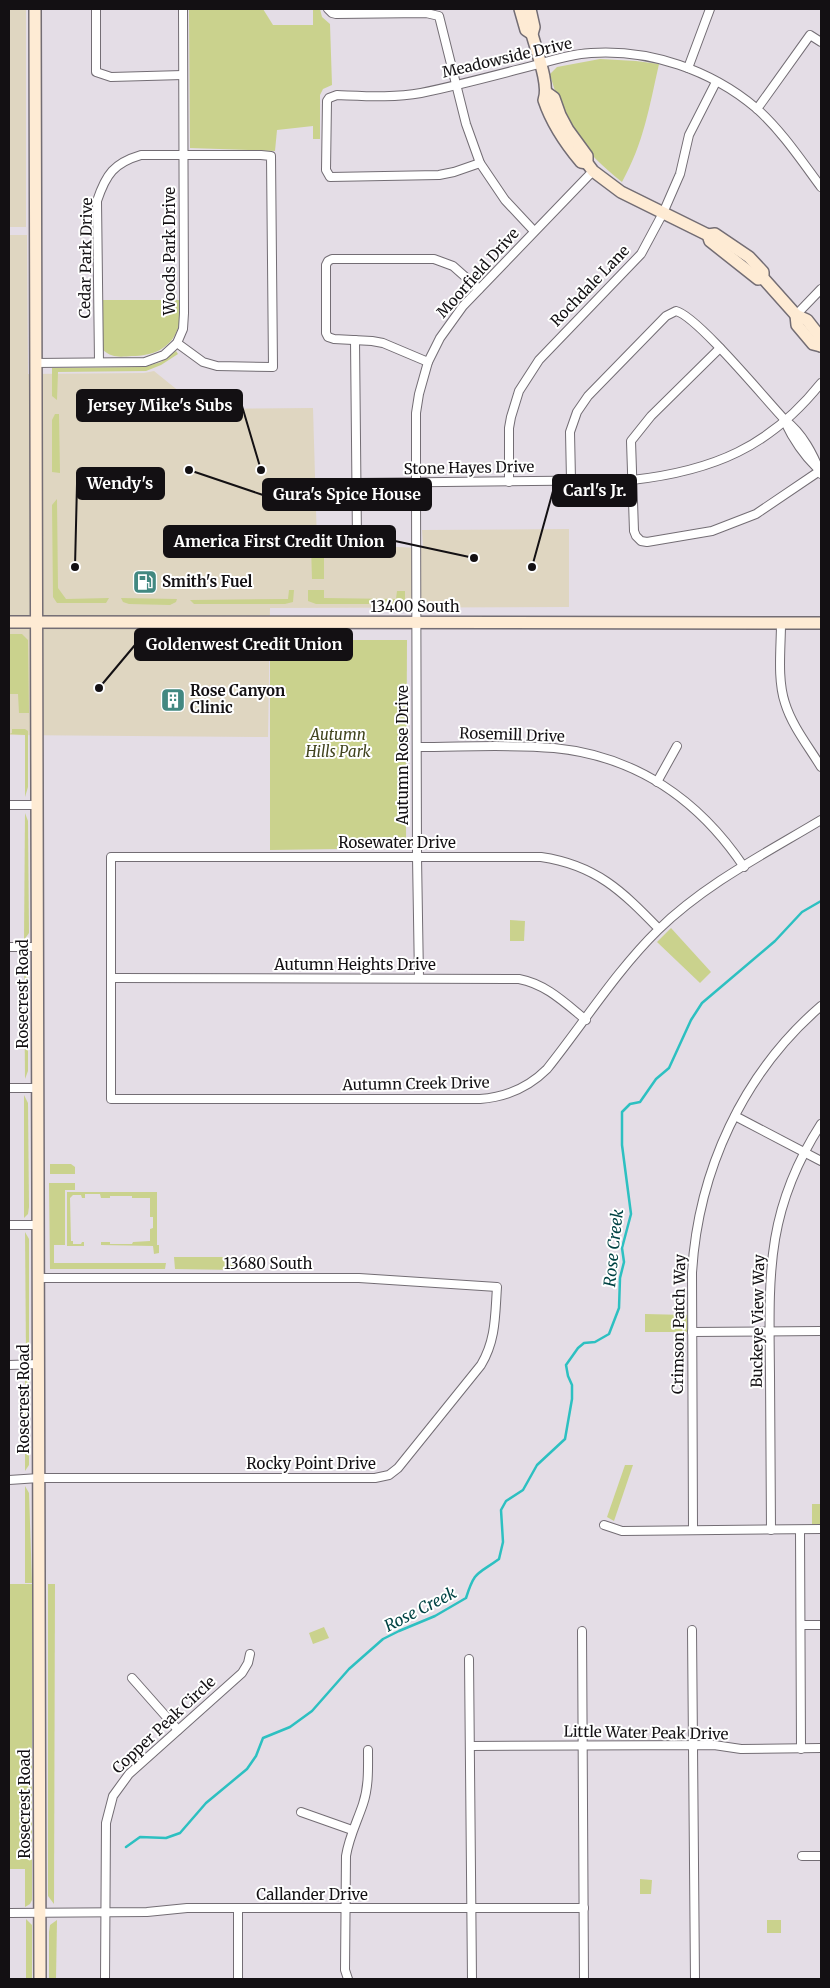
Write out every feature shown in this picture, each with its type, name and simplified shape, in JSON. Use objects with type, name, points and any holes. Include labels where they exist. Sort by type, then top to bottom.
[{"type":"main road","name":"Rosecrest Road","points":[[35,9],[40,1979]]},
{"type":"main road","points":[[520,9],[526,30],[532,34]]},
{"type":"main road","points":[[530,9],[534,27],[532,34],[540,64],[546,93],[544,100],[549,116],[581,162],[590,167],[620,192],[708,235],[710,241],[758,279],[763,278],[796,315],[797,325],[813,344],[821,346]]},
{"type":"main road","name":"13400 South","points":[[9,622],[821,623]]},
{"type":"street","points":[[96,9],[96,72],[111,77],[183,75]]},
{"type":"street","name":"Woods Park Drive","points":[[177,343],[184,313],[183,9]]},
{"type":"street","points":[[688,68],[710,9]]},
{"type":"street","points":[[328,10],[336,14],[426,13],[439,16],[466,124],[480,163],[505,200],[534,231]]},
{"type":"street","points":[[757,109],[810,36],[821,42]]},
{"type":"street","name":"Meadowside Drive","points":[[480,163],[439,175],[330,177],[326,170],[326,105],[329,98],[337,95],[409,95],[590,53],[628,53],[688,68],[731,89],[757,109],[781,134],[821,187]]},
{"type":"street","name":"Rochdale Lane","points":[[509,482],[511,417],[522,386],[538,360],[641,254],[663,213],[680,174],[690,135],[716,82]]},
{"type":"street","name":"Cedar Park Drive","points":[[99,362],[97,201],[103,184],[112,170],[126,160],[142,155],[271,156],[272,367],[218,366],[202,362],[177,343]]},
{"type":"street","name":"Moorfield Drive","points":[[416,622],[417,402],[428,362],[440,338],[463,306],[534,231],[590,167]]},
{"type":"street","points":[[428,362],[383,343],[334,340],[328,337],[326,333],[326,265],[328,260],[434,259],[453,266],[479,289]]},
{"type":"street","points":[[796,315],[821,290]]},
{"type":"street","points":[[570,480],[570,432],[577,412],[588,396],[666,316],[676,311],[686,315],[720,348],[794,428],[814,456],[821,472],[756,514],[712,531],[647,542],[641,541],[636,536],[634,531],[630,450],[632,441],[651,416],[720,348]]},
{"type":"street","points":[[355,340],[357,541]]},
{"type":"street","points":[[35,363],[145,362],[164,356],[177,343]]},
{"type":"street","name":"Stone Hayes Drive","points":[[356,483],[632,480],[668,475],[699,468],[727,458],[753,445],[785,420],[821,382]]},
{"type":"street","name":"Autumn Rose Drive","points":[[416,622],[419,978]]},
{"type":"street","points":[[781,623],[781,678],[784,702],[791,718],[821,767]]},
{"type":"street","points":[[658,782],[678,746]]},
{"type":"street","name":"Rosemill Drive","points":[[417,747],[539,747],[574,751],[614,762],[658,782],[681,797],[707,820],[729,845],[744,867]]},
{"type":"street","points":[[9,805],[37,805]]},
{"type":"street","name":"Autumn Creek Drive","points":[[111,978],[111,1098],[480,1099],[498,1097],[517,1091],[540,1076],[586,1020],[636,954],[659,929],[692,901],[821,820]]},
{"type":"street","name":"Rosewater Drive","points":[[111,978],[111,857],[542,858],[570,863],[597,874],[616,887],[659,929]]},
{"type":"street","points":[[9,947],[38,947]]},
{"type":"street","name":"Autumn Heights Drive","points":[[111,978],[509,978],[529,981],[554,994],[586,1020]]},
{"type":"street","name":"Crimson Patch Way","points":[[693,1530],[692,1273],[698,1218],[714,1161],[735,1116],[768,1062],[792,1034],[821,1006]]},
{"type":"street","points":[[9,1088],[38,1088]]},
{"type":"street","points":[[735,1116],[821,1161]]},
{"type":"street","name":"Buckeye View Way","points":[[771,1530],[770,1277],[775,1235],[786,1195],[804,1152],[821,1124]]},
{"type":"street","points":[[9,1225],[38,1225]]},
{"type":"street","name":"13680 South","points":[[38,1278],[359,1278],[497,1288]]},
{"type":"street","name":"Rocky Point Drive","points":[[9,1480],[39,1478],[375,1478],[389,1475],[398,1468],[482,1365],[489,1351],[493,1336],[497,1288]]},
{"type":"street","points":[[692,1332],[821,1331]]},
{"type":"street","points":[[9,1365],[39,1364]]},
{"type":"street","points":[[604,1525],[622,1531],[821,1529]]},
{"type":"street","points":[[800,1530],[802,1749]]},
{"type":"street","points":[[801,1625],[821,1625]]},
{"type":"street","points":[[692,1630],[694,1979]]},
{"type":"street","points":[[582,1631],[584,1979]]},
{"type":"street","name":"Copper Peak Circle","points":[[106,1979],[106,1823],[109,1805],[123,1780],[242,1673],[247,1667],[250,1654]]},
{"type":"street","points":[[469,1659],[472,1979]]},
{"type":"street","points":[[132,1678],[178,1730]]},
{"type":"street","name":"Little Water Peak Drive","points":[[470,1746],[714,1745],[741,1749],[821,1748]]},
{"type":"street","points":[[348,1979],[346,1970],[346,1856],[352,1830],[365,1796],[368,1750]]},
{"type":"street","points":[[301,1812],[352,1830]]},
{"type":"street","points":[[802,1856],[821,1856]]},
{"type":"street","name":"Callander Drive","points":[[9,1913],[154,1912],[187,1908],[584,1908]]},
{"type":"street","points":[[238,1909],[238,1979]]},
{"type":"shaded area","points":[[9,9],[26,9],[26,227],[9,227]]},
{"type":"shaded area","points":[[9,235],[27,235],[28,374],[144,373],[154,371],[201,409],[313,408],[317,544],[423,548],[422,530],[569,529],[569,607],[270,608],[268,737],[9,735]]},
{"type":"green space","points":[[189,9],[263,9],[273,25],[313,25],[313,9],[320,9],[322,17],[330,24],[332,85],[323,89],[320,95],[320,139],[313,139],[313,126],[277,130],[275,151],[190,148]]},
{"type":"green space","points":[[600,59],[659,64],[641,139],[622,182],[596,159],[569,124],[556,95],[550,74],[557,67]]},
{"type":"green space","points":[[102,300],[179,300],[180,318],[178,328],[166,346],[153,353],[124,357],[110,354],[103,350]]},
{"type":"green space","points":[[176,351],[178,354],[161,365],[146,371],[58,372],[57,400],[52,396],[52,368],[144,367],[161,362]]},
{"type":"green space","points":[[55,414],[59,414],[60,473],[52,472],[52,420]]},
{"type":"green space","points":[[57,499],[58,588],[66,599],[109,598],[106,603],[57,603],[53,597],[52,505]]},
{"type":"green space","points":[[343,545],[343,548],[324,549],[324,579],[312,579],[311,546]]},
{"type":"green space","points":[[289,590],[294,590],[293,602],[285,604],[194,604],[190,600],[288,599]]},
{"type":"green space","points":[[308,590],[324,590],[324,598],[396,599],[397,591],[405,591],[405,600],[402,604],[316,604],[308,601]]},
{"type":"green space","points":[[121,598],[177,599],[176,602],[170,605],[129,604],[123,602]]},
{"type":"green space","points":[[9,634],[22,634],[28,640],[29,713],[19,713],[18,694],[9,694]]},
{"type":"green space","name":"Autumn Hills Park","points":[[270,640],[407,640],[406,848],[270,850]]},
{"type":"green space","points":[[12,729],[25,729],[28,731],[28,787],[25,797],[25,735],[9,734],[12,733]]},
{"type":"green space","points":[[25,813],[28,821],[29,933],[24,940]]},
{"type":"green space","points":[[510,920],[525,921],[524,941],[510,941]]},
{"type":"green space","points":[[671,928],[711,972],[700,983],[657,942]]},
{"type":"green space","points":[[24,954],[28,961],[28,1071],[25,1079]]},
{"type":"green space","points":[[24,1095],[28,1103],[29,1207],[28,1214],[24,1218]]},
{"type":"green space","points":[[50,1164],[71,1164],[75,1167],[75,1174],[50,1174]]},
{"type":"green space","points":[[49,1183],[75,1183],[75,1190],[65,1190],[65,1245],[54,1245],[54,1263],[166,1263],[165,1269],[50,1269]]},
{"type":"green space","points":[[67,1192],[157,1192],[157,1245],[159,1245],[159,1253],[154,1254],[153,1246],[101,1245],[101,1242],[132,1244],[133,1242],[150,1241],[153,1217],[150,1217],[150,1198],[132,1198],[132,1196],[101,1198],[100,1194],[85,1194],[85,1198],[82,1198],[81,1195],[73,1195],[70,1198],[71,1241],[73,1241],[73,1244],[84,1242],[84,1246],[67,1246]]},
{"type":"green space","points":[[25,1232],[29,1239],[29,1349],[26,1356]]},
{"type":"green space","points":[[174,1257],[238,1257],[238,1270],[175,1269]]},
{"type":"green space","points":[[645,1314],[687,1315],[688,1332],[645,1332]]},
{"type":"green space","points":[[25,1372],[29,1382],[29,1465],[25,1471]]},
{"type":"green space","points":[[625,1465],[633,1465],[614,1521],[607,1517]]},
{"type":"green space","points":[[25,1486],[29,1493],[32,1583],[25,1583]]},
{"type":"green space","points":[[812,1504],[820,1504],[820,1525],[812,1525]]},
{"type":"green space","points":[[9,1584],[32,1584],[32,1900],[25,1907],[25,1869],[9,1869]]},
{"type":"green space","points":[[48,1584],[55,1584],[54,1904],[48,1896]]},
{"type":"green space","points":[[324,1627],[329,1638],[313,1644],[309,1633]]},
{"type":"green space","points":[[640,1879],[652,1880],[651,1894],[640,1894]]},
{"type":"green space","points":[[26,1919],[32,1925],[32,1979],[26,1979]]},
{"type":"green space","points":[[57,1920],[56,1979],[49,1979],[49,1932],[50,1925]]},
{"type":"green space","points":[[767,1920],[781,1920],[781,1933],[767,1933]]},
{"type":"waterway","name":"Rose Creek","points":[[126,1847],[140,1837],[166,1838],[180,1833],[206,1803],[247,1769],[256,1756],[263,1738],[290,1727],[312,1711],[349,1669],[383,1639],[435,1616],[466,1598],[472,1582],[478,1574],[499,1559],[503,1542],[501,1510],[506,1501],[523,1490],[537,1465],[565,1439],[572,1399],[572,1385],[566,1365],[584,1343],[595,1342],[609,1334],[619,1308],[620,1278],[624,1262],[622,1248],[631,1214],[622,1145],[622,1112],[630,1104],[640,1102],[656,1079],[669,1068],[691,1020],[702,1003],[775,941],[802,912],[821,901]]},
{"type":"place","name":"Gura's Spice House","points":[[189,470]]},
{"type":"place","name":"Jersey Mike's Subs","points":[[261,470]]},
{"type":"place","name":"America First Credit Union","points":[[474,558]]},
{"type":"place","name":"Wendy's","points":[[75,567]]},
{"type":"place","name":"Carl's Jr.","points":[[532,567]]},
{"type":"place","name":"Smith's Fuel","points":[[145,582]]},
{"type":"place","name":"Goldenwest Credit Union","points":[[99,688]]},
{"type":"place","name":"Rose Canyon Clinic","points":[[173,700]]}]
